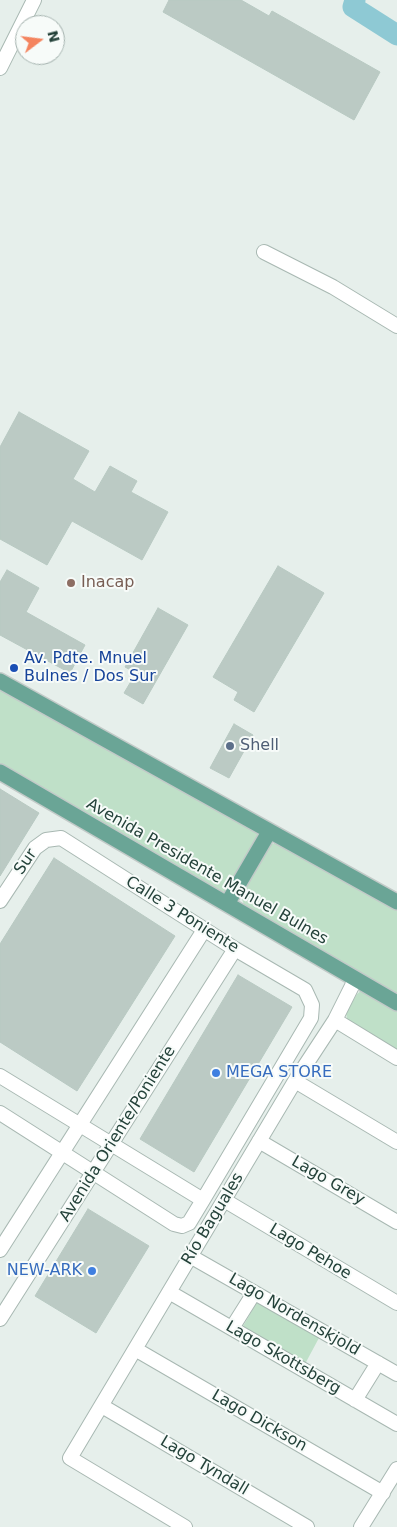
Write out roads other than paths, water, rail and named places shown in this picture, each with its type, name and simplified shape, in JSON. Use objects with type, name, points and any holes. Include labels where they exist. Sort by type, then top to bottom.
[{"type":"main road","points":[[0,681],[397,902]]},
{"type":"main road","name":"Avenida Presidente Manuel Bulnes","points":[[0,772],[397,1003]]},
{"type":"main road","points":[[227,904],[269,832]]},
{"type":"street","points":[[0,68],[34,0]]},
{"type":"street","points":[[264,252],[333,287],[397,326]]},
{"type":"street","name":"Sur","points":[[0,901],[35,848],[46,840],[61,838]]},
{"type":"street","name":"Calle 3 Poniente","points":[[61,838],[204,930],[305,990],[312,1005],[310,1018],[203,1200]]},
{"type":"street","points":[[0,1250],[204,930]]},
{"type":"street","name":"Avenida Oriente/Poniente","points":[[0,1319],[235,949]]},
{"type":"street","name":"Río Baguales","points":[[185,1527],[70,1458],[295,1081],[335,1020],[355,980]]},
{"type":"street","points":[[335,1020],[397,1058]]},
{"type":"street","points":[[0,1076],[203,1200],[188,1223],[182,1226],[174,1224],[0,1113]]},
{"type":"street","points":[[295,1081],[397,1142]]},
{"type":"street","name":"Lago Grey","points":[[259,1141],[397,1222]]},
{"type":"street","name":"Lago Pehoe","points":[[224,1200],[397,1303]]},
{"type":"street","name":"Lago Nordenskjold","points":[[190,1256],[397,1374]]},
{"type":"street","name":"Lago Skottsberg","points":[[169,1292],[397,1424]]},
{"type":"street","points":[[232,1328],[254,1293]]},
{"type":"street","name":"Lago Dickson","points":[[135,1349],[383,1493]]},
{"type":"street","points":[[355,1400],[378,1363]]},
{"type":"street","name":"Lago Tyndall","points":[[102,1406],[307,1527]]},
{"type":"street","points":[[362,1527],[397,1469]]},
{"type":"waterway","points":[[355,0],[353,7],[397,35]]},
{"type":"place","name":"Inacap","points":[[71,583]]},
{"type":"place","name":"Av. Pdte. Mnuel Bulnes / Dos Sur","points":[[14,668]]},
{"type":"place","name":"Shell","points":[[230,746]]},
{"type":"place","name":"MEGA STORE","points":[[216,1073]]},
{"type":"place","name":"NEW-ARK","points":[[92,1271]]}]
